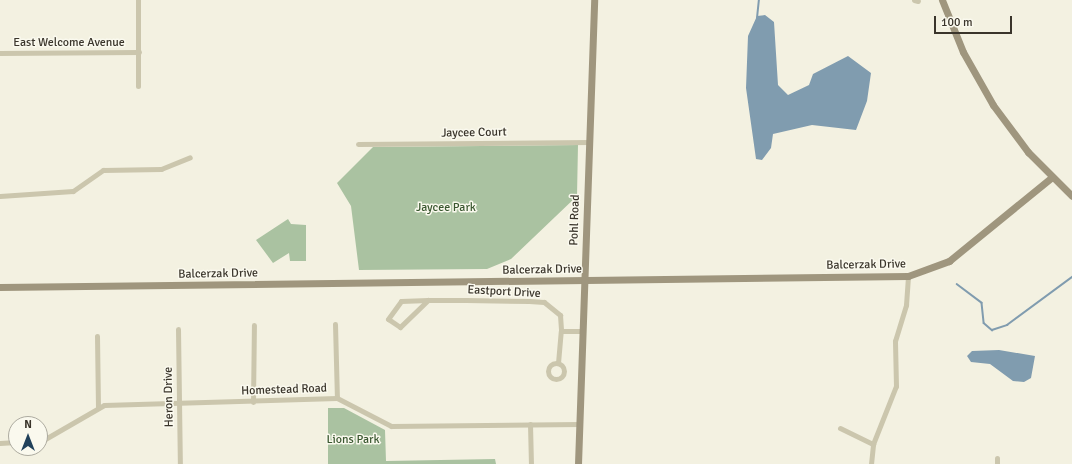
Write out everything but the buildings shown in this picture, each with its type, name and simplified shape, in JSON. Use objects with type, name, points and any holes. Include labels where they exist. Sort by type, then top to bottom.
[{"type":"street","points":[[138,0],[138,86]]},
{"type":"street","name":"Pohl Road","points":[[578,464],[594,0]]},
{"type":"street","points":[[942,0],[980,85],[1014,135],[1052,177],[1072,196]]},
{"type":"street","name":"East Welcome Avenue","points":[[0,53],[139,52]]},
{"type":"street","name":"Jaycee Court","points":[[358,144],[590,142]]},
{"type":"street","points":[[0,196],[73,192],[103,170],[161,169],[190,158]]},
{"type":"street","name":"Balcerzak Drive","points":[[0,288],[908,276],[949,261],[1052,177]]},
{"type":"street","points":[[871,464],[873,444],[896,386],[895,341],[906,305],[908,276]]},
{"type":"street","name":"Eastport Drive","points":[[428,300],[400,327],[388,319],[401,301],[428,300],[544,302],[560,315],[561,331],[558,363]]},
{"type":"street","points":[[335,324],[337,398]]},
{"type":"street","points":[[253,402],[254,325]]},
{"type":"street","name":"Heron Drive","points":[[178,329],[180,464]]},
{"type":"street","points":[[561,331],[582,331]]},
{"type":"street","points":[[98,336],[98,408]]},
{"type":"street","name":"Homestead Road","points":[[48,437],[98,408],[337,398],[391,426],[580,424]]},
{"type":"street","points":[[530,424],[531,464]]},
{"type":"street","points":[[840,428],[873,444]]},
{"type":"street","points":[[997,458],[997,464]]},
{"type":"green space","name":"Jaycee Park","points":[[578,145],[577,196],[511,259],[487,269],[359,270],[351,206],[337,183],[373,147]]},
{"type":"green space","points":[[288,219],[291,224],[306,225],[306,261],[290,261],[289,253],[273,263],[256,240]]},
{"type":"green space","name":"Lions Park","points":[[328,408],[344,408],[385,430],[386,461],[495,459],[496,464],[328,464]]},
{"type":"water","points":[[765,15],[774,22],[778,85],[788,95],[809,85],[813,74],[848,56],[871,73],[867,101],[856,130],[812,125],[773,134],[771,148],[762,160],[756,159],[746,88],[748,36],[757,16]]},
{"type":"water","points":[[999,350],[1035,356],[1031,378],[1024,382],[1013,381],[990,364],[971,362],[967,356],[972,351]]},
{"type":"waterway","points":[[757,18],[759,0]]},
{"type":"waterway","points":[[957,284],[982,303],[984,323],[992,330],[1007,325],[1072,277]]}]
